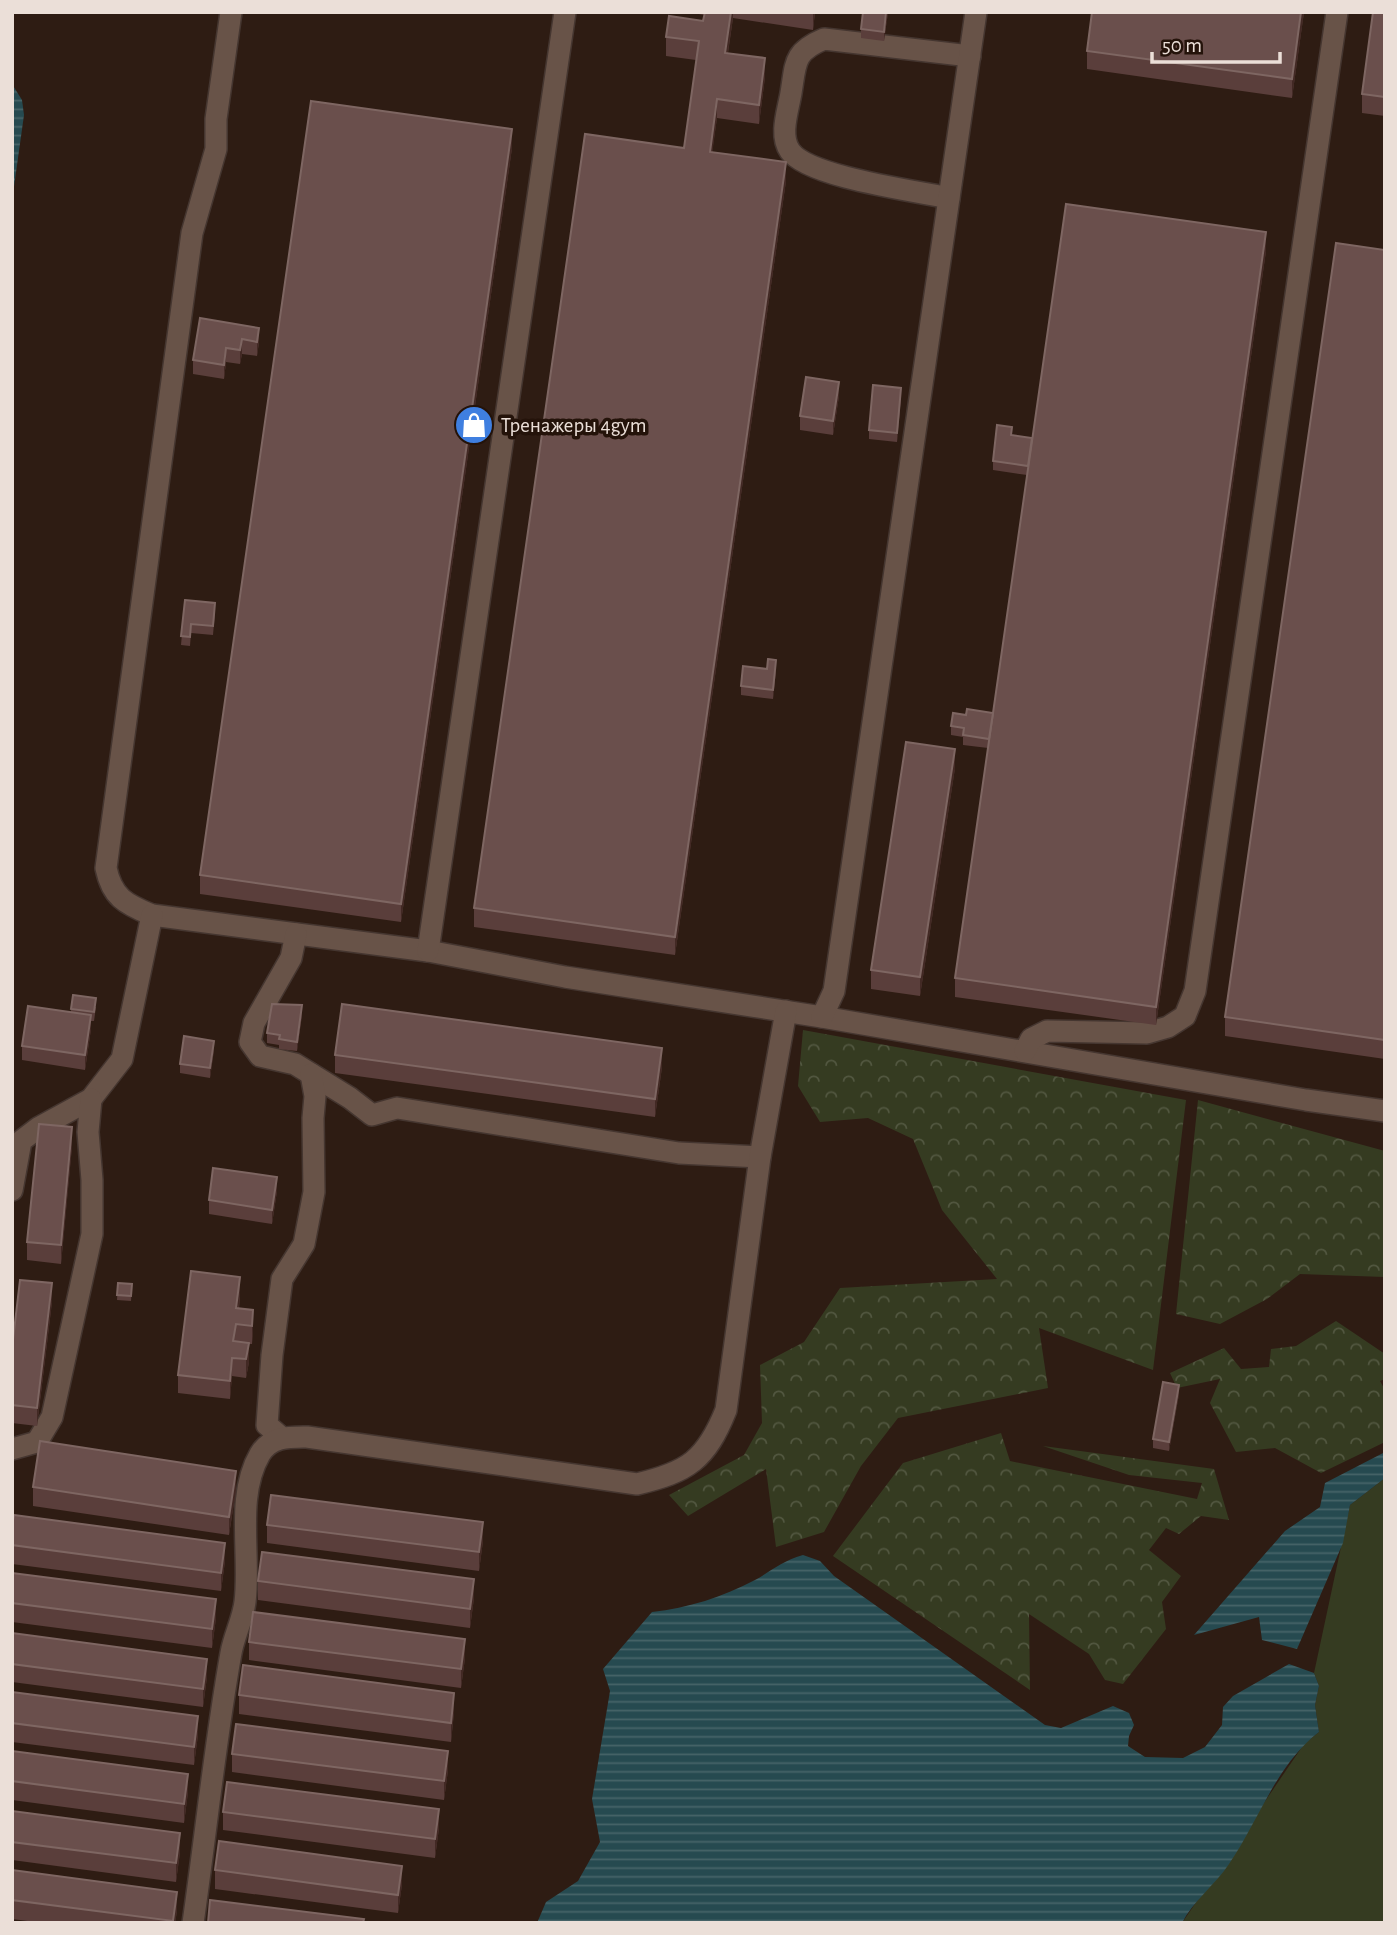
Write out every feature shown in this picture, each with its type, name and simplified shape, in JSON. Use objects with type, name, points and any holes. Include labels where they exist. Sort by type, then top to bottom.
[{"type":"lane","points":[[231,12],[216,119],[216,149],[192,233],[106,868],[110,886],[130,906],[152,915],[428,951],[565,977],[1385,1111]]},
{"type":"lane","points":[[428,951],[565,12]]},
{"type":"lane","points":[[822,1017],[834,991],[976,12]]},
{"type":"lane","points":[[1025,1051],[1031,1039],[1047,1031],[1147,1033],[1168,1027],[1185,1016],[1195,991],[1337,12]]},
{"type":"lane","points":[[949,198],[824,172],[803,163],[789,150],[784,131],[796,58],[807,46],[824,39],[970,56]]},
{"type":"lane","points":[[12,1190],[21,1141],[38,1128],[92,1099],[122,1059],[152,915]]},
{"type":"lane","points":[[296,934],[291,958],[254,1023],[250,1042],[260,1056],[295,1064],[372,1115],[397,1108],[679,1153],[760,1157]]},
{"type":"lane","points":[[193,1923],[232,1651],[245,1604],[248,1566],[246,1520],[251,1478],[261,1452],[281,1437],[307,1437],[637,1484],[669,1476],[695,1460],[715,1437],[726,1410],[760,1157],[786,1011]]},
{"type":"lane","points":[[281,1437],[267,1425],[272,1355],[282,1279],[303,1244],[314,1192],[315,1096],[311,1074]]},
{"type":"lane","points":[[12,1449],[37,1442],[52,1417],[92,1234],[92,1180],[88,1132],[92,1099]]},
{"type":"green space","points":[[803,1030],[1186,1100],[1153,1370],[1039,1328],[1048,1388],[898,1418],[861,1466],[824,1532],[776,1547],[766,1469],[688,1516],[669,1495],[744,1455],[762,1423],[760,1365],[804,1342],[840,1288],[997,1279],[942,1210],[913,1139],[868,1118],[820,1122],[798,1086]]},
{"type":"green space","points":[[1198,1100],[1385,1151],[1385,1277],[1300,1274],[1267,1299],[1220,1324],[1176,1314]]},
{"type":"green space","points":[[1336,1321],[1385,1354],[1385,1379],[1380,1381],[1385,1390],[1385,1442],[1321,1473],[1275,1448],[1236,1452],[1210,1403],[1220,1379],[1177,1388],[1170,1373],[1224,1348],[1241,1369],[1269,1367],[1271,1349],[1296,1346]]},
{"type":"green space","points":[[1001,1433],[1010,1461],[1197,1499],[1202,1483],[1129,1475],[1043,1446],[1214,1469],[1229,1520],[1201,1516],[1179,1534],[1166,1528],[1149,1550],[1181,1576],[1162,1602],[1166,1629],[1123,1684],[1105,1680],[1089,1654],[1029,1614],[1030,1690],[833,1556],[903,1463]]},
{"type":"green space","points":[[1385,1478],[1385,1923],[1182,1923],[1304,1744],[1319,1732],[1315,1705],[1319,1686],[1314,1673],[1350,1505]]},
{"type":"water","points":[[12,84],[22,100],[24,115],[12,201]]},
{"type":"water","points":[[1385,1452],[1385,1478],[1350,1505],[1343,1543],[1297,1649],[1262,1640],[1259,1617],[1194,1635],[1285,1531],[1320,1507],[1325,1483]]},
{"type":"water","points":[[803,1555],[820,1561],[834,1576],[1045,1725],[1061,1728],[1113,1706],[1129,1713],[1134,1725],[1128,1746],[1145,1757],[1183,1758],[1205,1747],[1222,1725],[1223,1707],[1233,1696],[1289,1664],[1314,1673],[1319,1686],[1315,1705],[1319,1732],[1291,1760],[1229,1864],[1192,1907],[1182,1923],[537,1923],[546,1902],[578,1881],[600,1842],[592,1799],[610,1691],[603,1669],[652,1612],[718,1597]]},
{"type":"building","points":[[705,12],[731,12],[725,53],[765,58],[759,105],[717,99],[710,152],[786,162],[675,937],[474,908],[585,134],[684,148],[699,41],[666,37],[669,16],[703,21]]},
{"type":"building","points":[[863,12],[886,12],[884,32],[861,29]]},
{"type":"building","points":[[1092,12],[1301,12],[1292,79],[1087,51]]},
{"type":"building","points":[[1373,12],[1385,12],[1385,97],[1362,94]]},
{"type":"building","points":[[311,101],[512,129],[401,904],[200,875]]},
{"type":"building","points":[[1066,204],[1266,232],[1156,1007],[955,978]]},
{"type":"building","points":[[1336,243],[1385,250],[1385,1040],[1225,1017]]},
{"type":"building","points":[[200,318],[259,328],[257,342],[242,339],[240,350],[226,348],[224,365],[193,360]]},
{"type":"building","points":[[806,377],[839,382],[833,421],[800,416]]},
{"type":"building","points":[[873,385],[901,388],[897,433],[869,430]]},
{"type":"building","points":[[997,425],[1012,427],[1011,435],[1032,438],[1028,466],[993,461]]},
{"type":"building","points":[[185,600],[215,603],[213,626],[191,624],[190,637],[181,636]]},
{"type":"building","points":[[768,659],[776,660],[773,690],[741,686],[743,666],[767,669]]},
{"type":"building","points":[[967,709],[993,713],[989,739],[963,735],[964,728],[951,726],[953,713],[966,715]]},
{"type":"building","points":[[906,742],[955,749],[920,977],[871,970]]},
{"type":"building","points":[[73,995],[96,998],[94,1012],[71,1009]]},
{"type":"building","points":[[272,1004],[302,1005],[297,1042],[279,1039],[280,1035],[267,1033]]},
{"type":"building","points":[[342,1004],[662,1048],[655,1099],[335,1055]]},
{"type":"building","points":[[28,1006],[91,1015],[85,1055],[22,1046]]},
{"type":"building","points":[[184,1036],[214,1041],[210,1068],[180,1064]]},
{"type":"building","points":[[39,1124],[72,1127],[61,1245],[27,1242]]},
{"type":"building","points":[[213,1168],[277,1177],[272,1210],[209,1200]]},
{"type":"building","points":[[191,1271],[240,1277],[236,1308],[253,1310],[252,1326],[236,1324],[233,1341],[249,1343],[246,1359],[232,1358],[230,1381],[178,1375]]},
{"type":"building","points":[[20,1280],[52,1283],[37,1408],[12,1405],[12,1348]]},
{"type":"building","points":[[118,1283],[132,1284],[131,1296],[117,1295]]},
{"type":"building","points":[[1163,1382],[1179,1385],[1169,1442],[1153,1439]]},
{"type":"building","points":[[40,1441],[236,1471],[229,1517],[33,1487]]},
{"type":"building","points":[[271,1495],[483,1522],[479,1552],[267,1525]]},
{"type":"building","points":[[14,1515],[225,1543],[221,1573],[12,1545]]},
{"type":"building","points":[[262,1552],[474,1579],[470,1609],[258,1581]]},
{"type":"building","points":[[12,1573],[216,1599],[212,1629],[12,1603]]},
{"type":"building","points":[[253,1612],[465,1639],[461,1669],[249,1642]]},
{"type":"building","points":[[12,1633],[207,1659],[203,1689],[12,1664]]},
{"type":"building","points":[[243,1665],[454,1693],[451,1723],[239,1695]]},
{"type":"building","points":[[12,1692],[198,1716],[194,1747],[12,1723]]},
{"type":"building","points":[[236,1724],[448,1751],[444,1781],[232,1754]]},
{"type":"building","points":[[12,1751],[188,1774],[184,1804],[12,1781]]},
{"type":"building","points":[[227,1782],[439,1809],[435,1839],[223,1812]]},
{"type":"building","points":[[12,1811],[180,1833],[176,1863],[12,1842]]},
{"type":"building","points":[[219,1841],[402,1866],[398,1895],[215,1870]]},
{"type":"building","points":[[12,1870],[177,1892],[173,1921],[12,1900]]},
{"type":"building","points":[[210,1900],[364,1919],[363,1923],[208,1923]]},
{"type":"place","name":"Тренажеры 4gym","points":[[474,425]]}]
